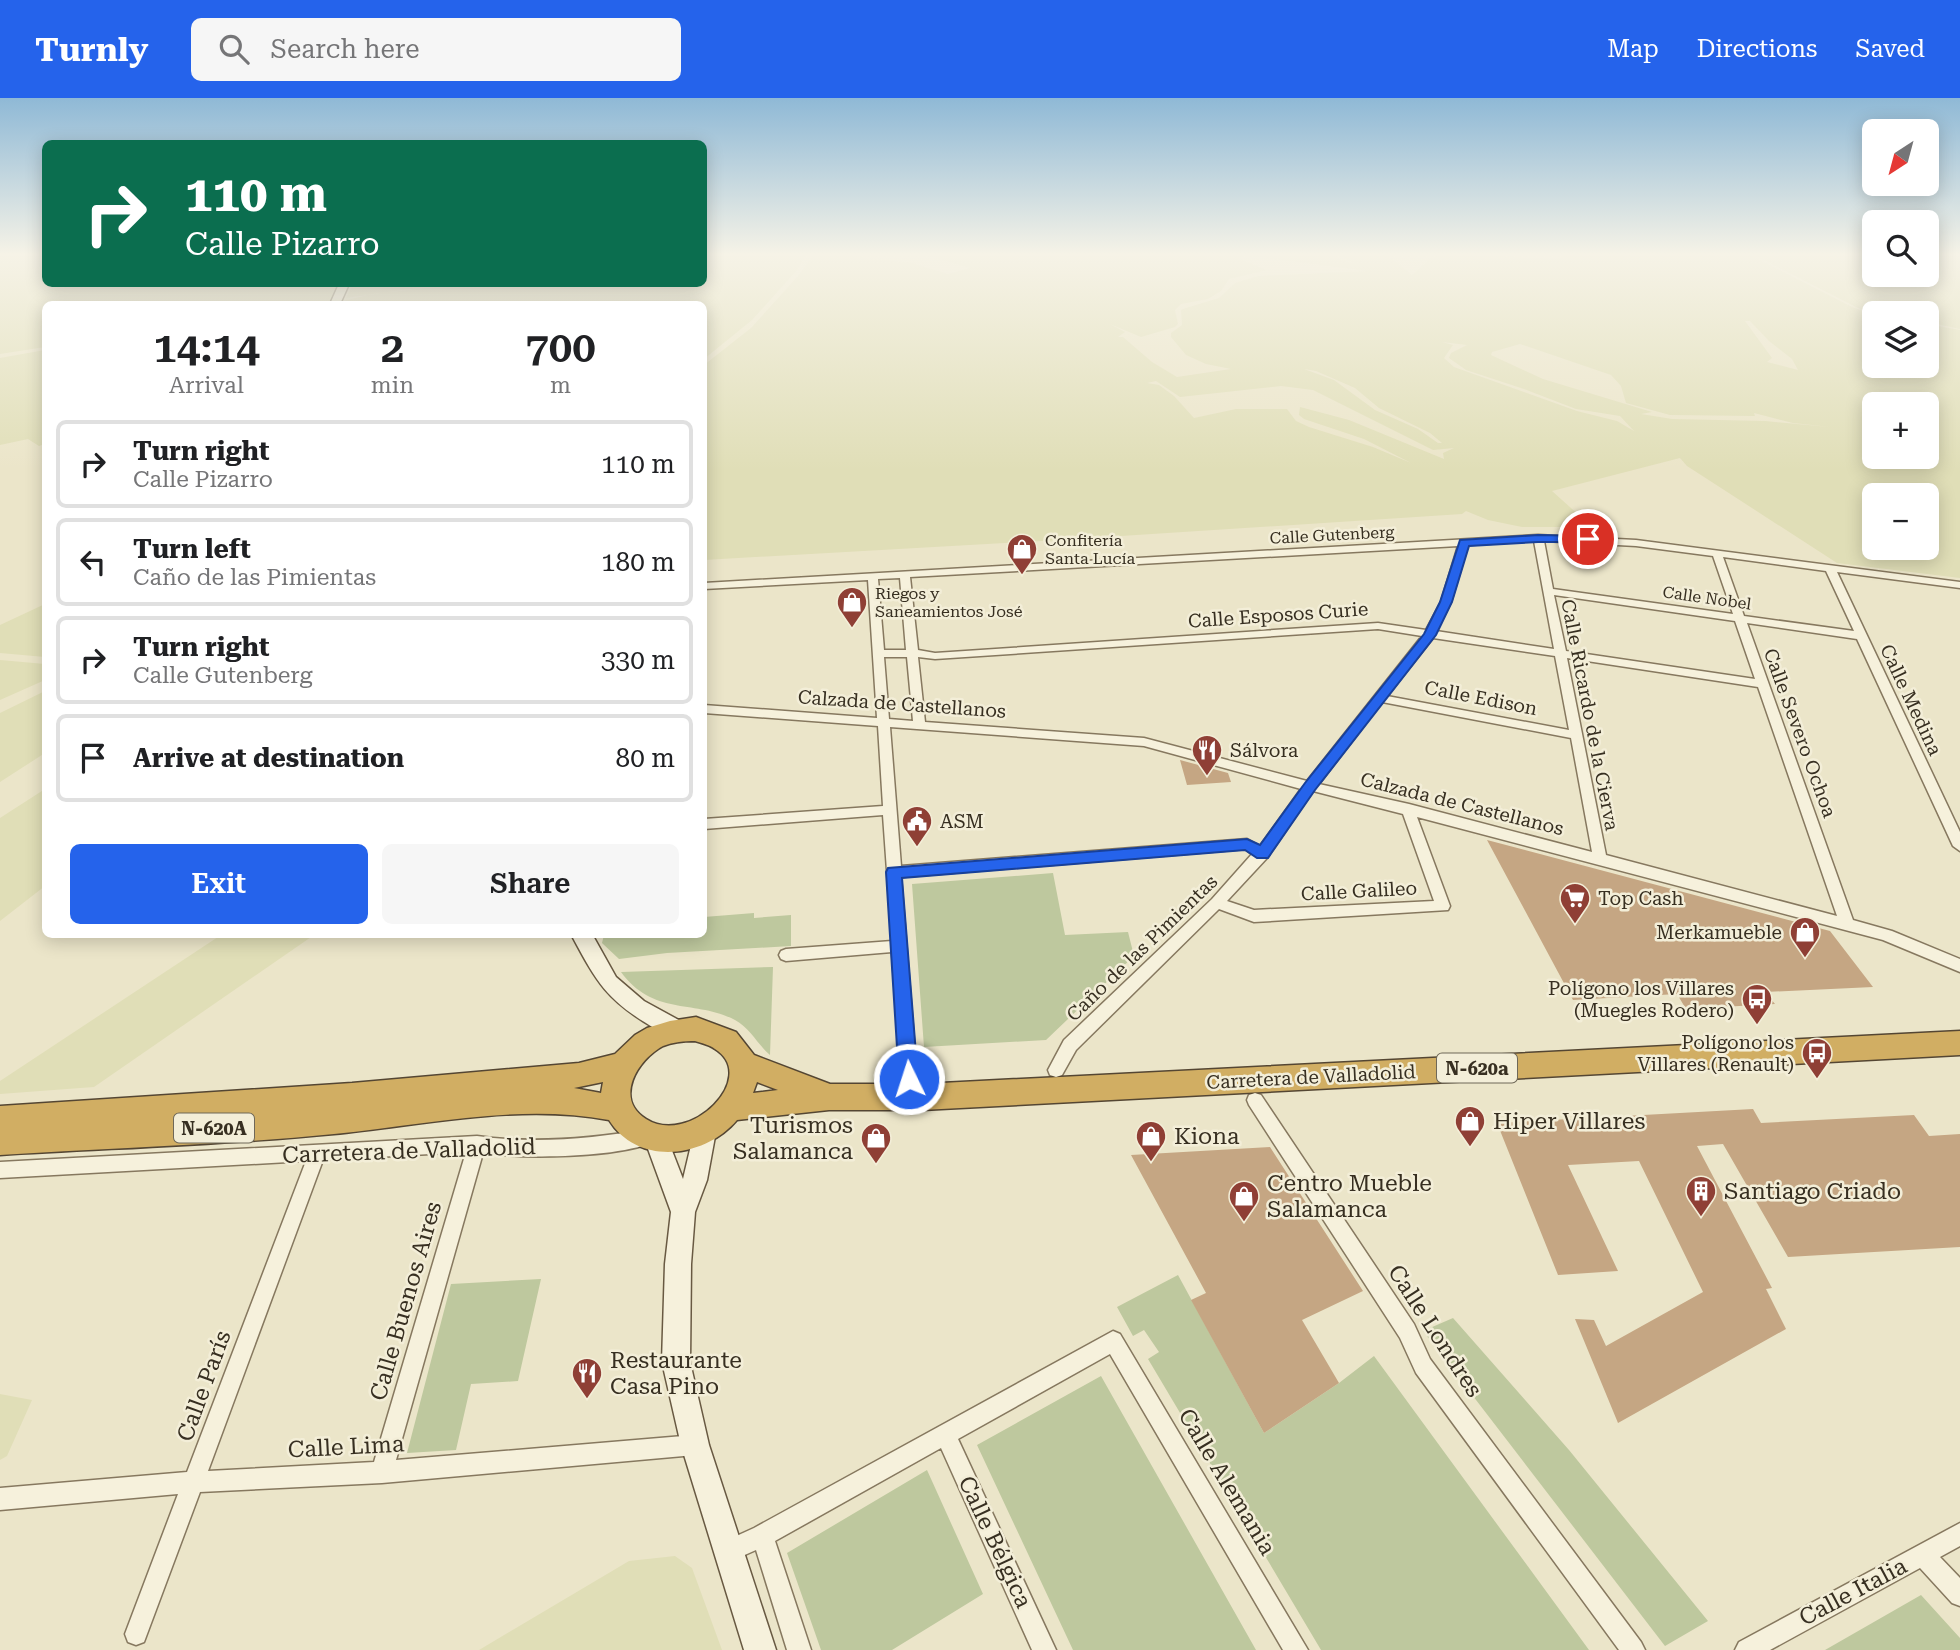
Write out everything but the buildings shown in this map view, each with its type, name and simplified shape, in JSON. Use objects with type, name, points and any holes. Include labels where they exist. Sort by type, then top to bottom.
[{"type":"highway","points":[[678,1030],[713,1032],[727,1040],[744,1064],[742,1092],[732,1108],[717,1123],[704,1130],[679,1138],[653,1137],[630,1126],[618,1109],[614,1090],[624,1065],[646,1042],[678,1030]]},
{"type":"highway","name":"Carretera de Valladolid","points":[[732,1108],[829,1097],[922,1097],[1960,1044]]},
{"type":"highway","name":"Carretera de Valladolid","points":[[744,1064],[829,1097]]},
{"type":"highway","name":"N-620A","points":[[0,1119],[352,1096],[579,1075],[624,1065]]},
{"type":"highway","name":"N-620A","points":[[0,1141],[332,1121],[498,1103],[570,1100],[618,1109]]},
{"type":"street","name":"Calle Gutenberg","points":[[707,586],[1538,538],[1604,540],[1960,586]]},
{"type":"street","name":"Calle Ricardo de la Cierva","points":[[1538,538],[1600,858]]},
{"type":"street","name":"Caño de las Pimientas","points":[[1056,1070],[1070,1045],[1217,903],[1262,854],[1310,786],[1429,635],[1446,602],[1464,543]]},
{"type":"street","name":"Calle Severo Ochoa","points":[[1717,554],[1847,923]]},
{"type":"street","name":"Calle Medina","points":[[1830,569],[1960,846]]},
{"type":"street","points":[[905,575],[919,724]]},
{"type":"street","points":[[873,577],[909,1079]]},
{"type":"street","name":"Calle Nobel","points":[[1548,591],[1862,636]]},
{"type":"street","name":"Calle Esposos Curie","points":[[878,654],[913,653],[935,656],[1378,626],[1761,684]]},
{"type":"street","name":"Calle Edison","points":[[1379,698],[1575,735]]},
{"type":"street","name":"Calzada de Castellanos","points":[[707,709],[1144,742],[1847,923],[1908,943],[1956,967]]},
{"type":"street","name":"Calle Galileo","points":[[1217,903],[1254,916],[1443,906],[1410,821],[1409,809]]},
{"type":"street","points":[[707,824],[890,810]]},
{"type":"street","points":[[894,872],[1247,844],[1262,854]]},
{"type":"street","points":[[583,938],[609,983],[636,1007],[678,1030]]},
{"type":"street","points":[[786,955],[899,946]]},
{"type":"street","points":[[636,1007],[646,1042]]},
{"type":"street","name":"Calle Londres","points":[[1255,1100],[1407,1331],[1423,1366],[1633,1650]]},
{"type":"street","points":[[704,1130],[695,1180],[683,1212],[677,1292],[676,1362],[695,1445],[760,1650]]},
{"type":"street","points":[[653,1137],[683,1212]]},
{"type":"street","name":"Carretera de Valladolid","points":[[0,1170],[477,1144],[503,1149],[620,1142],[653,1137]]},
{"type":"street","name":"Calle Buenos Aires","points":[[382,1472],[477,1144]]},
{"type":"street","name":"Calle París","points":[[136,1634],[317,1154]]},
{"type":"street","name":"Calle Alemania","points":[[945,1434],[1113,1341],[1296,1650]]},
{"type":"street","points":[[729,1551],[762,1536],[945,1434]]},
{"type":"street","name":"Calle Bélgica","points":[[945,1434],[1044,1650]]},
{"type":"street","name":"Calle Lima","points":[[0,1499],[195,1482],[382,1472],[695,1445]]},
{"type":"street","name":"Calle Italia","points":[[1747,1650],[1960,1534]]},
{"type":"street","points":[[762,1536],[799,1650]]},
{"type":"street","points":[[1923,1554],[1960,1595]]},
{"type":"shaded area","points":[[0,325],[42,325],[42,347],[0,354]]},
{"type":"shaded area","points":[[707,325],[745,325],[707,357]]},
{"type":"shaded area","points":[[753,325],[1113,325],[1125,332],[1118,337],[1123,337],[1152,362],[1177,377],[1231,369],[1206,364],[1186,355],[1171,337],[1171,333],[1181,325],[1748,325],[1772,358],[1767,362],[1798,370],[1792,359],[1754,325],[1862,325],[1862,378],[1939,378],[1939,326],[1960,330],[1960,578],[1837,563],[1687,466],[1680,458],[1552,491],[1591,526],[1586,527],[1522,527],[1488,520],[1466,511],[1462,514],[1059,540],[707,560],[707,363]],"holes":[[[1442,342],[1467,345],[1451,353],[1449,358],[1466,370],[1576,409],[1620,416],[1634,431],[1617,421],[1577,411],[1454,367],[1444,358],[1453,345]],[[1520,344],[1611,375],[1621,386],[1626,403],[1670,415],[1755,416],[1754,413],[1793,423],[1830,427],[1765,421],[1672,419],[1641,414],[1652,412],[1543,379],[1491,355],[1492,352]],[[1304,369],[1316,371],[1355,388],[1379,408],[1430,433],[1442,443],[1375,410],[1334,380]],[[1156,381],[1180,397],[1281,386],[1313,390],[1433,450],[1454,448],[1443,453],[1444,459],[1349,420],[1300,407],[1299,415],[1304,419],[1364,439],[1411,463],[1373,447],[1309,427],[1296,421],[1287,409],[1236,409],[1194,418],[1174,396],[1159,385],[1147,383]]]},
{"type":"shaded area","points":[[1113,325],[1177,325],[1141,337]]},
{"type":"shaded area","points":[[42,351],[42,445],[39,446],[28,439],[0,445],[0,358]]},
{"type":"shaded area","points":[[42,605],[42,657],[0,653],[0,625]]},
{"type":"shaded area","points":[[0,660],[42,664],[42,681],[0,700]]},
{"type":"shaded area","points":[[42,692],[42,755],[0,782],[0,713]]},
{"type":"shaded area","points":[[42,791],[42,888],[0,921],[0,818]]},
{"type":"shaded area","points":[[216,938],[310,938],[94,1087],[0,1094],[0,1081]]},
{"type":"shaded area","points":[[0,1394],[32,1400],[7,1456],[0,1460]]},
{"type":"shaded area","points":[[675,1556],[692,1568],[722,1650],[479,1650],[629,1561]]},
{"type":"green space","points":[[1053,873],[1065,935],[1128,932],[1134,956],[1046,1040],[924,1047],[912,884]]},
{"type":"green space","points":[[754,913],[754,918],[791,915],[791,946],[667,953],[619,959],[602,943],[603,938],[707,938],[707,917]]},
{"type":"green space","points":[[773,967],[770,1055],[745,1027],[735,1020],[647,996],[621,972]]},
{"type":"green space","points":[[1178,1275],[1264,1433],[1374,1356],[1589,1650],[1321,1650],[1148,1359],[1159,1352],[1144,1330],[1133,1336],[1117,1307]]},
{"type":"green space","points":[[541,1279],[518,1381],[471,1384],[456,1450],[407,1453],[451,1284]]},
{"type":"green space","points":[[1453,1318],[1569,1450],[1708,1621],[1665,1646],[1423,1331]]},
{"type":"green space","points":[[1101,1376],[1256,1650],[1073,1650],[977,1445]]},
{"type":"green space","points":[[927,1470],[983,1594],[892,1650],[821,1650],[787,1553]]},
{"type":"green space","points":[[1921,1595],[1960,1638],[1960,1650],[1825,1650]]},
{"type":"place","name":"Confitería Santa Lucía","points":[[1022,576]]},
{"type":"place","name":"Riegos y Saneamientos José","points":[[852,629]]},
{"type":"place","name":"Sálvora","points":[[1207,777]]},
{"type":"place","name":"ASM","points":[[917,848]]},
{"type":"place","name":"Top Cash","points":[[1575,925]]},
{"type":"place","name":"Merkamueble","points":[[1805,959]]},
{"type":"place","name":"Polígono los Villares (Muegles Rodero)","points":[[1757,1026]]},
{"type":"place","name":"Polígono los Villares (Renault)","points":[[1817,1080]]},
{"type":"place","name":"Hiper Villares","points":[[1470,1148]]},
{"type":"place","name":"Kiona","points":[[1151,1163]]},
{"type":"place","name":"Turismos Salamanca","points":[[876,1165]]},
{"type":"place","name":"Santiago Criado","points":[[1701,1218]]},
{"type":"place","name":"Centro Mueble Salamanca","points":[[1244,1223]]},
{"type":"place","name":"Restaurante Casa Pino","points":[[587,1400]]},
{"type":"route","points":[[909,1079],[894,872],[1247,844],[1262,854],[1310,786],[1429,635],[1446,602],[1464,543],[1538,538],[1588,539]]}]
